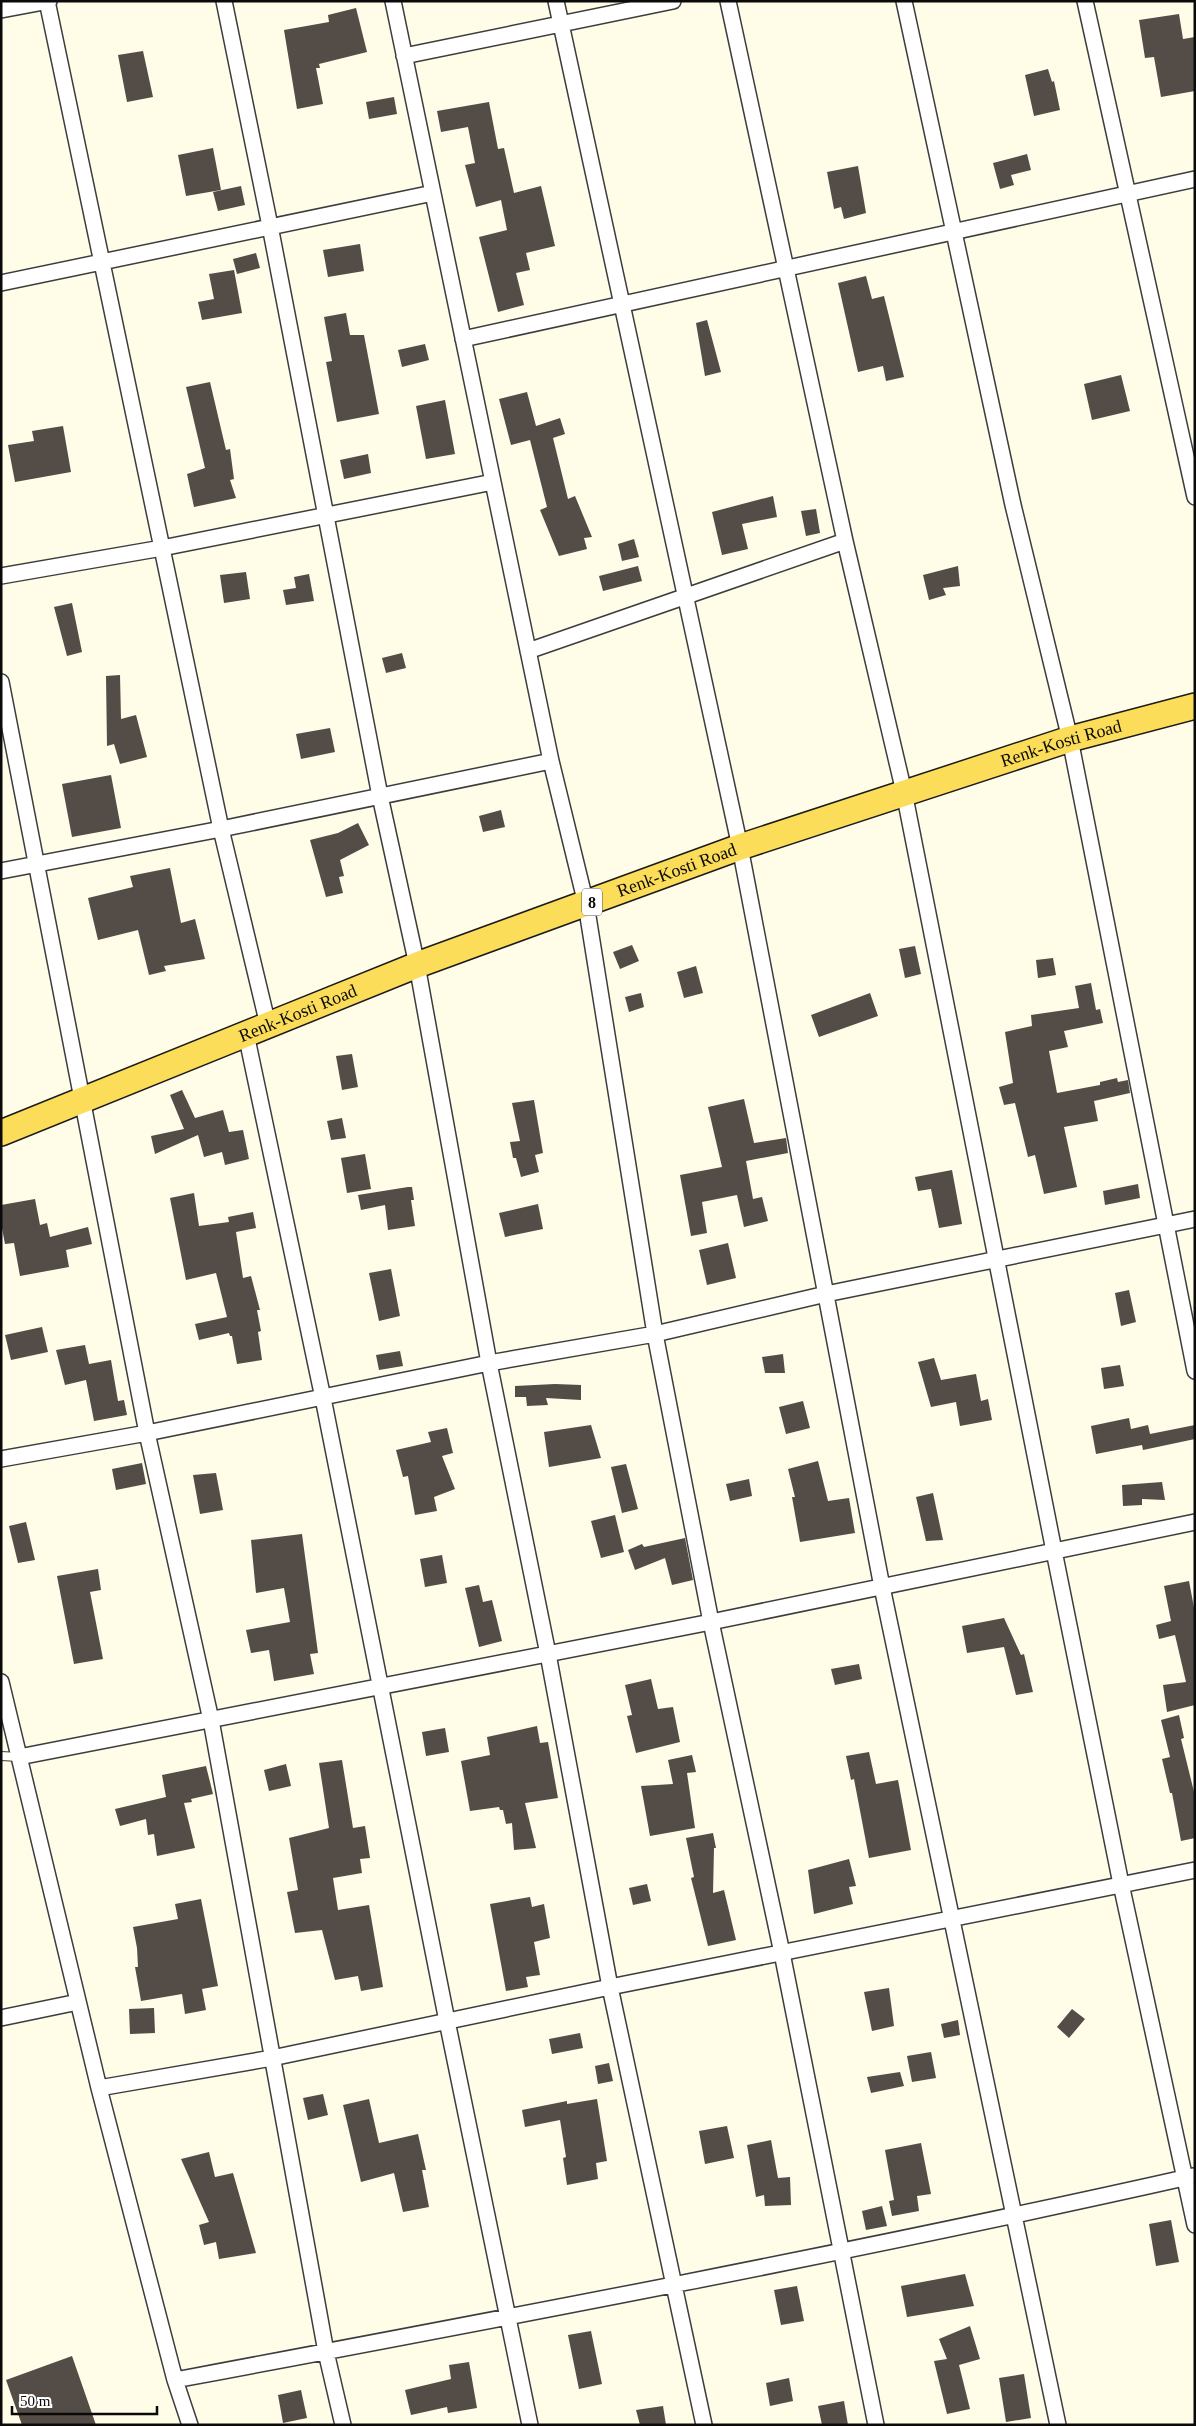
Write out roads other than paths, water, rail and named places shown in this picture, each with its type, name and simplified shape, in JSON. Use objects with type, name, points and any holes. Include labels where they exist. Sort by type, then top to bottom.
[{"type":"main road","name":"Renk-Kosti Road","points":[[1,1133],[83,1102],[417,965],[740,847],[1070,739],[1195,706]]},
{"type":"street","points":[[1,10],[48,1],[221,829],[323,1398],[447,2021],[530,2425]]},
{"type":"street","points":[[224,1],[270,226],[380,796],[417,965],[489,1363],[548,1654],[610,1987],[676,2286],[704,2425]]},
{"type":"street","points":[[393,1],[551,761],[586,904],[655,1334],[711,1622],[782,1953],[876,2425]]},
{"type":"street","points":[[556,1],[687,596],[740,847],[882,1587],[1058,2425]]},
{"type":"street","points":[[404,56],[673,1]]},
{"type":"street","points":[[728,1],[845,541],[904,792],[995,1260],[1122,1884],[1190,2177],[1195,2225]]},
{"type":"street","points":[[904,1],[1014,505],[1070,739],[1195,1370]]},
{"type":"street","points":[[1085,1],[1195,496]]},
{"type":"street","points":[[463,339],[786,270],[1195,178]]},
{"type":"street","points":[[1,283],[433,193]]},
{"type":"street","points":[[1,576],[162,548],[493,482]]},
{"type":"street","points":[[528,651],[845,541]]},
{"type":"street","points":[[1,682],[147,1433],[211,1720],[326,2352],[343,2425]]},
{"type":"street","points":[[1,871],[221,829],[551,761]]},
{"type":"street","points":[[1,1459],[147,1433],[489,1363],[655,1334],[826,1294],[1195,1219]]},
{"type":"street","points":[[19,1758],[711,1622],[1195,1522]]},
{"type":"street","points":[[1,1682],[99,2088],[176,2380],[190,2425]]},
{"type":"street","points":[[99,2088],[272,2058],[610,1987],[1195,1870]]},
{"type":"street","points":[[1,2018],[78,2002]]},
{"type":"street","points":[[176,2380],[676,2286],[1014,2216],[1190,2177]]},
{"type":"lane","points":[[1,1756],[19,1758]]}]
